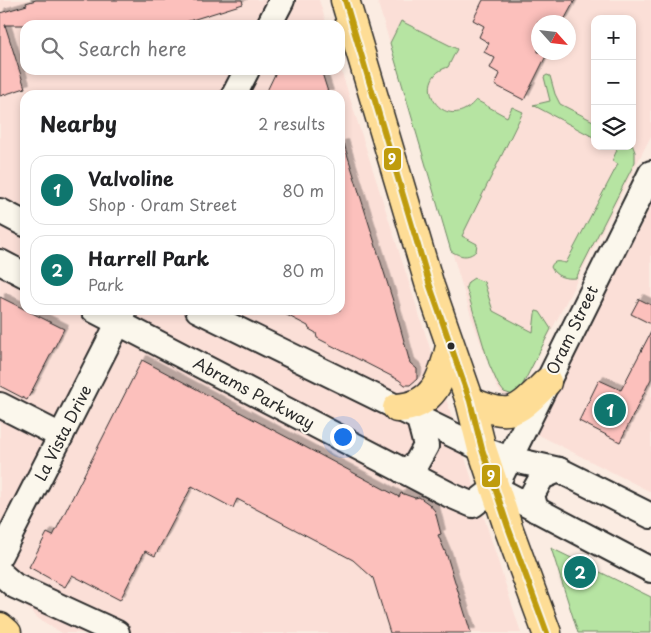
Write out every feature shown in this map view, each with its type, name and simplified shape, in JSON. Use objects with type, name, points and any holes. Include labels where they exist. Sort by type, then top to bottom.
[{"type":"main road","points":[[345,0],[404,201],[450,347],[470,401],[482,449],[546,633]]},
{"type":"main road","points":[[408,413],[434,390],[443,374],[450,347]]},
{"type":"main road","points":[[470,401],[496,412],[510,412],[525,404],[547,382]]},
{"type":"main road","points":[[0,628],[8,633]]},
{"type":"street","points":[[272,20],[282,0]]},
{"type":"street","points":[[237,90],[244,75]]},
{"type":"street","name":"Oram Street","points":[[495,488],[651,173]]},
{"type":"street","points":[[0,211],[20,221]]},
{"type":"street","points":[[0,262],[20,272]]},
{"type":"street","points":[[208,315],[482,449],[559,470],[651,516]]},
{"type":"street","name":"La Vista Drive","points":[[0,556],[122,316]]},
{"type":"street","name":"Abrams Parkway","points":[[122,316],[450,496],[473,505],[495,488]]},
{"type":"street","points":[[0,405],[61,436]]},
{"type":"street","points":[[403,471],[416,464],[426,446],[408,413]]},
{"type":"street","points":[[536,510],[532,495],[542,477],[559,470]]},
{"type":"street","points":[[495,488],[651,570]]},
{"type":"street","points":[[0,573],[14,586],[117,633]]},
{"type":"shaded area","points":[[0,0],[319,0],[325,20],[20,20],[20,75],[343,75],[521,633],[62,633],[39,619],[0,582]]},
{"type":"shaded area","points":[[377,0],[651,0],[651,136],[521,390],[509,397],[503,395],[497,387],[472,319]]},
{"type":"shaded area","points":[[651,205],[651,492],[535,433]]},
{"type":"green space","points":[[401,21],[457,49],[448,67],[436,73],[431,83],[431,93],[435,102],[443,109],[452,113],[464,110],[476,100],[507,117],[512,107],[523,112],[462,236],[477,244],[476,251],[467,256],[451,251],[390,43]]},
{"type":"green space","points":[[550,76],[560,104],[591,120],[591,136],[533,105],[550,101],[544,77]]},
{"type":"green space","points":[[617,150],[634,150],[635,162],[576,278],[565,278],[558,275],[551,267],[552,264],[557,262],[566,263],[618,164],[612,161]]},
{"type":"green space","points":[[474,278],[484,282],[493,311],[533,332],[536,311],[540,312],[551,329],[522,386],[513,395],[504,392],[498,384],[489,364],[466,287],[468,282]]},
{"type":"green space","points":[[551,548],[651,597],[651,633],[578,633]]},
{"type":"building","points":[[36,0],[242,0],[243,4],[192,20],[20,20],[20,25],[5,25],[25,88],[0,96],[0,13],[27,5],[26,3]]},
{"type":"building","points":[[483,0],[575,0],[567,15],[531,15],[531,60],[544,60],[524,100],[495,85],[500,74],[490,68],[495,58],[484,52],[489,43],[479,37],[484,26],[473,20]]},
{"type":"building","points":[[275,75],[323,75],[327,90],[267,90]]},
{"type":"building","points":[[345,147],[393,301],[410,363],[417,369],[417,379],[410,385],[405,385],[399,380],[317,338],[316,333],[309,329],[308,326],[287,315],[345,315]]},
{"type":"building","points":[[0,297],[20,307],[20,315],[36,315],[64,329],[27,400],[0,386]]},
{"type":"building","points":[[639,299],[651,305],[651,324],[631,314]]},
{"type":"building","points":[[651,332],[651,379],[620,442],[579,421],[599,380],[621,390]]},
{"type":"building","points":[[142,360],[399,497],[401,493],[415,498],[419,497],[429,504],[435,511],[441,534],[438,535],[447,556],[471,633],[390,633],[373,578],[353,560],[237,499],[233,508],[192,486],[155,556],[145,551],[120,600],[72,575],[65,587],[29,567],[47,533],[53,536]]},
{"type":"transit line","name":"9","points":[[345,0],[430,286],[470,401],[482,449],[547,633]]},
{"type":"place","name":"Valvoline","points":[[610,410]]},
{"type":"place","name":"Harrell Park","points":[[580,572]]}]
